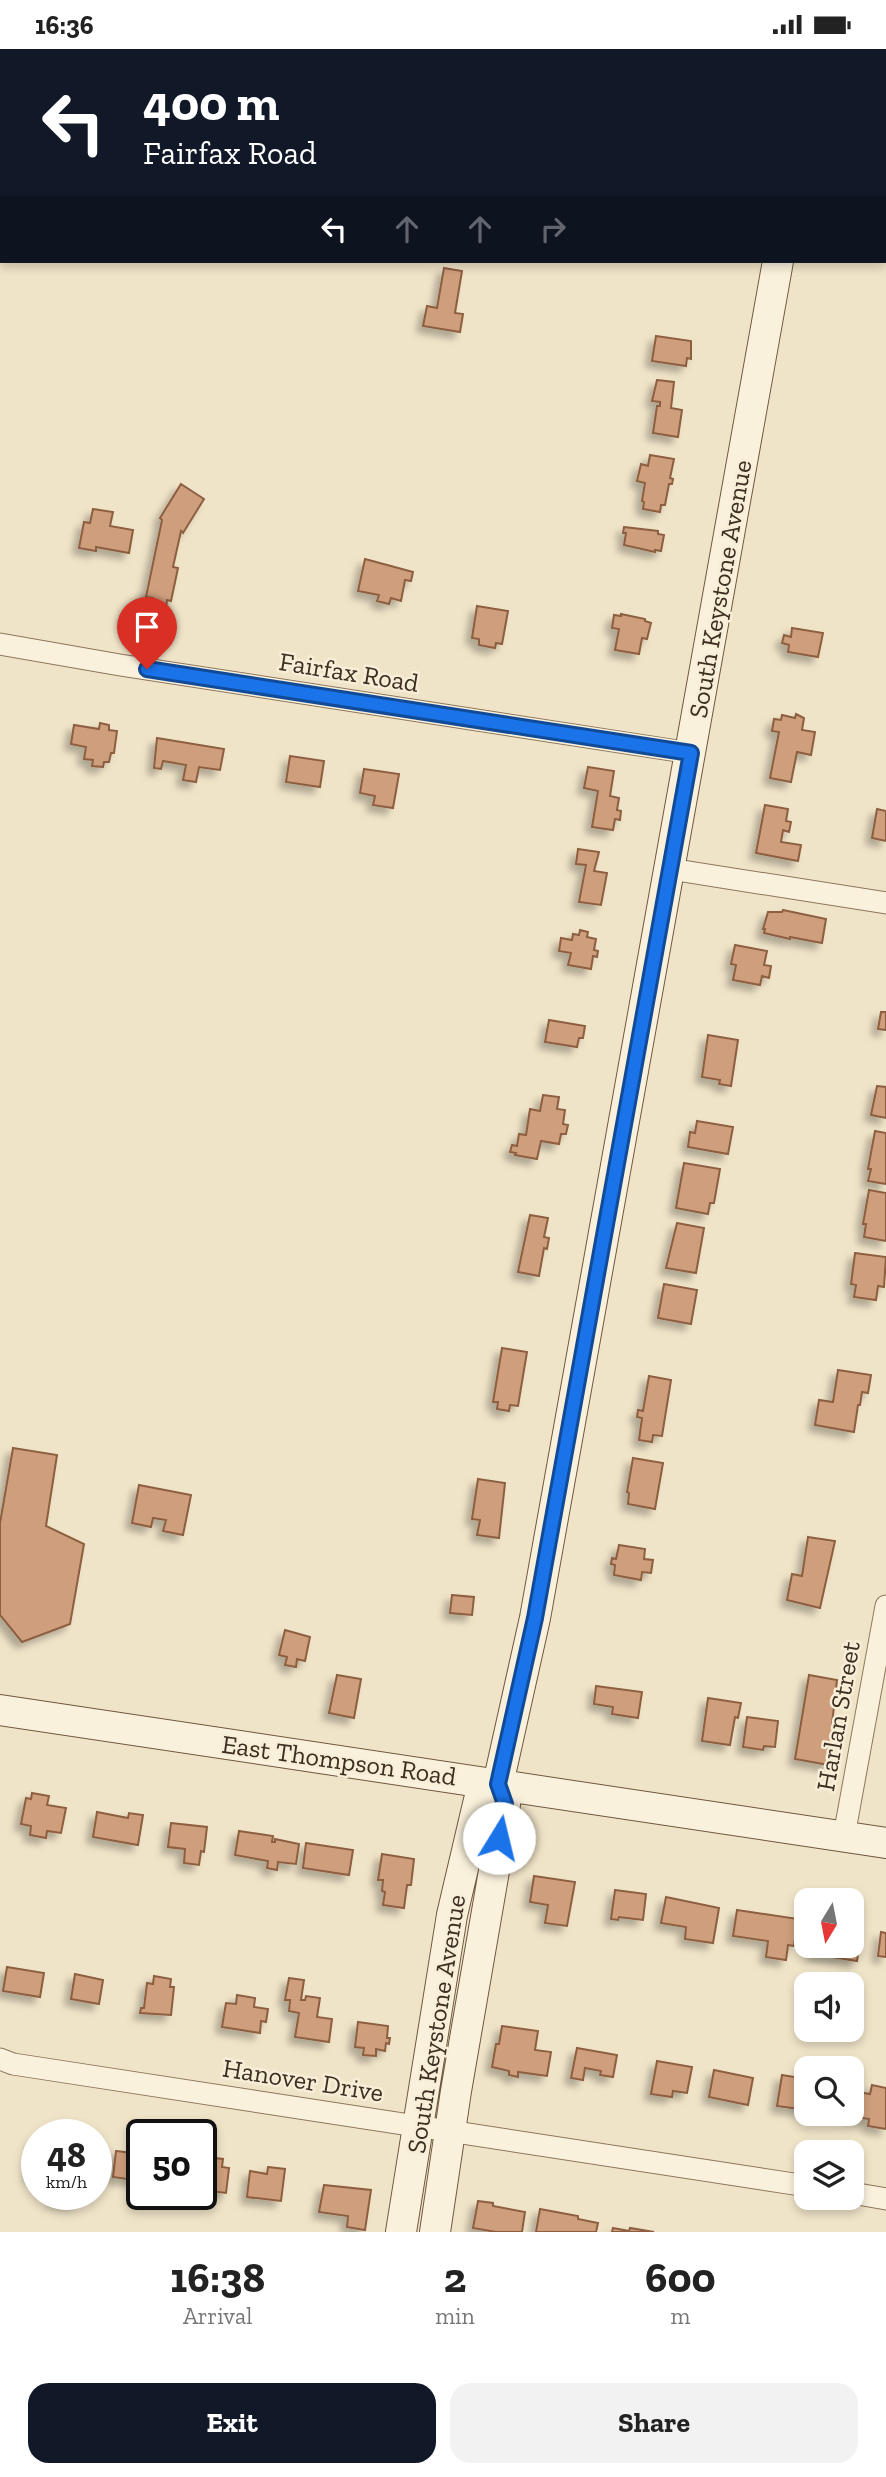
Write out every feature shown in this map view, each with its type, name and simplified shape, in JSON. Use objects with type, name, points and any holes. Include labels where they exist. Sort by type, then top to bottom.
[{"type":"main road","name":"South Keystone Avenue","points":[[435,2232],[504,1813],[505,1804],[498,1784],[535,1618],[778,263]]},
{"type":"main road","name":"East Thompson Road","points":[[0,1710],[886,1843]]},
{"type":"main road","name":"South Keystone Avenue","points":[[401,2232],[452,1915],[479,1800],[498,1784]]},
{"type":"street","name":"Fairfax Road","points":[[0,644],[691,753]]},
{"type":"street","points":[[670,869],[886,903]]},
{"type":"street","name":"Harlan Street","points":[[844,1836],[886,1606]]},
{"type":"street","name":"Hanover Drive","points":[[0,2059],[13,2064],[794,2184]]},
{"type":"street","points":[[864,2195],[886,2199]]},
{"type":"building","points":[[444,268],[462,271],[455,313],[463,314],[460,332],[423,326],[427,306],[437,308]]},
{"type":"building","points":[[656,336],[691,341],[691,359],[687,358],[686,366],[652,361]]},
{"type":"building","points":[[657,380],[674,382],[671,408],[682,410],[678,437],[653,433],[657,406],[660,406],[660,402],[652,401]]},
{"type":"building","points":[[650,455],[674,459],[670,478],[673,479],[672,484],[669,484],[665,505],[661,505],[660,512],[643,509],[645,483],[637,481],[641,464],[648,466]]},
{"type":"building","points":[[181,484],[204,499],[183,533],[181,531],[173,567],[178,568],[171,601],[167,600],[166,608],[151,606],[153,598],[146,597],[162,520],[160,518]]},
{"type":"building","points":[[93,509],[113,512],[110,526],[133,530],[129,553],[96,547],[96,551],[79,548],[84,522],[90,523]]},
{"type":"building","points":[[624,527],[658,531],[658,534],[664,535],[661,551],[624,545]]},
{"type":"building","points":[[365,559],[413,572],[411,581],[405,580],[401,601],[391,598],[389,604],[377,601],[379,595],[358,591]]},
{"type":"building","points":[[477,606],[508,611],[502,644],[496,643],[495,648],[479,645],[479,639],[472,638]]},
{"type":"building","points":[[614,615],[645,619],[651,623],[647,639],[642,638],[639,654],[615,650],[619,629],[612,628]]},
{"type":"building","points":[[792,628],[823,633],[818,657],[788,652],[789,645],[782,643],[784,635],[791,637]]},
{"type":"building","points":[[796,714],[804,718],[802,730],[815,732],[811,755],[797,752],[791,782],[770,778],[779,732],[772,731],[774,719],[781,720],[782,715],[795,718]]},
{"type":"building","points":[[100,723],[109,725],[109,730],[117,731],[114,753],[111,753],[109,762],[104,762],[103,767],[92,766],[93,760],[84,759],[86,747],[71,744],[74,725],[99,729]]},
{"type":"building","points":[[157,738],[224,749],[220,770],[199,767],[196,782],[183,780],[186,765],[163,761],[161,769],[154,768]]},
{"type":"building","points":[[290,756],[324,761],[320,787],[286,782]]},
{"type":"building","points":[[588,767],[614,771],[610,796],[619,798],[617,810],[621,811],[620,820],[615,819],[613,830],[592,827],[598,791],[584,788]]},
{"type":"building","points":[[364,769],[399,774],[393,808],[373,805],[375,796],[360,793]]},
{"type":"building","points":[[765,805],[788,809],[786,821],[791,822],[789,832],[783,830],[781,842],[801,845],[798,861],[756,853]]},
{"type":"building","points":[[877,809],[886,811],[886,841],[872,838]]},
{"type":"building","points":[[578,849],[599,852],[594,871],[607,873],[601,905],[579,902],[586,865],[576,864]]},
{"type":"building","points":[[783,910],[826,919],[822,943],[764,933],[768,912]]},
{"type":"building","points":[[580,930],[588,932],[587,937],[596,939],[594,950],[598,951],[597,957],[593,956],[591,969],[568,965],[571,953],[559,951],[561,938],[572,940],[573,934],[579,935]]},
{"type":"building","points":[[735,945],[767,951],[764,965],[771,966],[769,978],[762,976],[760,985],[733,980],[736,965],[731,964]]},
{"type":"building","points":[[881,1012],[886,1012],[886,1030],[878,1029]]},
{"type":"building","points":[[549,1020],[585,1026],[583,1038],[579,1038],[577,1047],[545,1042]]},
{"type":"building","points":[[708,1035],[738,1040],[731,1086],[719,1084],[720,1080],[702,1077]]},
{"type":"building","points":[[877,1086],[886,1087],[886,1118],[871,1115]]},
{"type":"building","points":[[543,1095],[559,1097],[557,1109],[565,1110],[563,1124],[568,1125],[566,1134],[561,1134],[559,1144],[541,1141],[537,1159],[515,1155],[516,1153],[510,1152],[512,1145],[517,1146],[519,1134],[526,1135],[530,1109],[540,1111]]},
{"type":"building","points":[[697,1121],[733,1127],[728,1154],[688,1147],[690,1132],[695,1133]]},
{"type":"building","points":[[875,1131],[886,1133],[886,1184],[868,1181]]},
{"type":"building","points":[[684,1163],[720,1169],[714,1203],[710,1203],[708,1214],[676,1208]]},
{"type":"building","points":[[869,1190],[886,1193],[886,1241],[864,1237],[866,1224],[863,1224]]},
{"type":"building","points":[[530,1215],[548,1218],[544,1237],[549,1238],[547,1249],[544,1248],[539,1276],[518,1272]]},
{"type":"building","points":[[677,1223],[704,1228],[696,1273],[666,1268]]},
{"type":"building","points":[[855,1253],[886,1257],[884,1287],[878,1286],[876,1300],[854,1297],[856,1285],[851,1284]]},
{"type":"building","points":[[664,1284],[697,1290],[691,1324],[658,1318]]},
{"type":"building","points":[[502,1348],[527,1352],[518,1406],[510,1405],[509,1411],[497,1409],[498,1402],[493,1402]]},
{"type":"building","points":[[838,1370],[871,1375],[868,1393],[862,1392],[858,1405],[854,1432],[815,1425],[819,1400],[833,1402]]},
{"type":"building","points":[[649,1376],[671,1380],[662,1436],[653,1435],[652,1442],[639,1440],[642,1418],[637,1417],[638,1410],[643,1411]]},
{"type":"building","points":[[13,1448],[57,1455],[46,1526],[84,1544],[70,1624],[22,1642],[0,1615],[0,1523]]},
{"type":"building","points":[[633,1458],[663,1463],[655,1509],[628,1504],[627,1492]]},
{"type":"building","points":[[478,1479],[505,1483],[499,1538],[477,1535],[480,1520],[472,1519]]},
{"type":"building","points":[[139,1485],[191,1495],[183,1535],[163,1531],[166,1520],[153,1518],[151,1527],[132,1523]]},
{"type":"building","points":[[808,1537],[835,1541],[820,1608],[787,1600],[792,1574],[802,1576]]},
{"type":"building","points":[[619,1545],[645,1549],[644,1559],[653,1560],[651,1573],[642,1572],[641,1580],[614,1575],[615,1565],[611,1564],[612,1558],[616,1559]]},
{"type":"building","points":[[452,1595],[474,1597],[472,1615],[450,1613]]},
{"type":"building","points":[[285,1630],[310,1637],[305,1661],[297,1659],[296,1667],[285,1665],[287,1657],[279,1655]]},
{"type":"building","points":[[337,1675],[361,1679],[354,1718],[329,1713]]},
{"type":"building","points":[[809,1675],[837,1680],[832,1724],[836,1724],[829,1765],[795,1759]]},
{"type":"building","points":[[596,1686],[642,1692],[638,1718],[612,1714],[613,1707],[594,1704]]},
{"type":"building","points":[[708,1698],[741,1703],[738,1718],[735,1717],[730,1745],[702,1741]]},
{"type":"building","points":[[747,1717],[778,1721],[775,1747],[764,1746],[763,1750],[743,1747]]},
{"type":"building","points":[[32,1793],[49,1796],[47,1805],[66,1808],[61,1833],[47,1831],[46,1838],[30,1835],[31,1826],[21,1824],[26,1798],[31,1799]]},
{"type":"building","points":[[97,1812],[128,1818],[129,1813],[143,1815],[138,1845],[93,1837]]},
{"type":"building","points":[[171,1823],[207,1827],[204,1852],[201,1851],[199,1865],[184,1863],[185,1849],[168,1847]]},
{"type":"building","points":[[239,1831],[273,1836],[272,1842],[275,1842],[275,1839],[299,1844],[296,1864],[278,1862],[277,1870],[267,1868],[268,1861],[235,1855]]},
{"type":"building","points":[[306,1843],[353,1850],[349,1875],[303,1868]]},
{"type":"building","points":[[382,1854],[414,1859],[411,1885],[407,1885],[404,1908],[383,1905],[383,1880],[378,1880]]},
{"type":"building","points":[[534,1876],[575,1882],[567,1926],[545,1923],[548,1905],[530,1902]]},
{"type":"building","points":[[615,1890],[646,1894],[643,1920],[619,1917],[618,1920],[611,1919]]},
{"type":"building","points":[[666,1897],[719,1908],[713,1943],[685,1939],[686,1927],[661,1923]]},
{"type":"building","points":[[737,1910],[794,1918],[794,1946],[788,1945],[786,1960],[766,1957],[768,1941],[733,1936]]},
{"type":"building","points":[[881,1932],[886,1933],[886,1957],[878,1956]]},
{"type":"building","points":[[7,1967],[44,1973],[40,1997],[3,1991]]},
{"type":"building","points":[[75,1974],[103,1980],[99,2004],[71,1999]]},
{"type":"building","points":[[154,1976],[171,1979],[170,1987],[174,1987],[171,2015],[140,2013],[141,2008],[144,2008],[147,1983],[153,1984]]},
{"type":"building","points":[[289,1978],[304,1980],[301,2000],[305,2000],[306,1996],[320,1998],[317,2017],[332,2019],[329,2042],[295,2037],[299,2013],[289,2011],[290,2000],[285,2000]]},
{"type":"building","points":[[237,1995],[255,1998],[254,2007],[268,2009],[266,2022],[261,2021],[260,2033],[222,2027],[226,2003],[236,2004]]},
{"type":"building","points":[[358,2022],[388,2026],[387,2038],[390,2038],[385,2051],[376,2049],[376,2056],[363,2055],[364,2048],[355,2047]]},
{"type":"building","points":[[502,2026],[538,2031],[535,2050],[551,2052],[547,2076],[518,2072],[518,2077],[509,2075],[509,2071],[492,2067]]},
{"type":"building","points":[[577,2048],[617,2055],[613,2077],[585,2068],[583,2080],[571,2078]]},
{"type":"building","points":[[657,2061],[692,2067],[687,2093],[673,2091],[672,2097],[651,2094]]},
{"type":"building","points":[[714,2070],[753,2078],[748,2105],[709,2097]]},
{"type":"building","points":[[782,2075],[794,2077],[794,2108],[777,2106]]},
{"type":"building","points":[[872,2085],[886,2088],[886,2129],[868,2126],[869,2119],[864,2118],[864,2093],[870,2094]]},
{"type":"building","points":[[116,2151],[126,2152],[126,2179],[113,2177]]},
{"type":"building","points":[[217,2158],[223,2159],[222,2167],[229,2168],[226,2193],[217,2192]]},
{"type":"building","points":[[268,2167],[285,2169],[281,2201],[247,2197],[250,2171],[267,2174]]},
{"type":"building","points":[[324,2185],[371,2190],[365,2230],[347,2227],[348,2216],[319,2212]]},
{"type":"building","points":[[478,2201],[525,2212],[522,2232],[496,2232],[473,2228]]},
{"type":"building","points":[[540,2209],[578,2216],[578,2219],[598,2223],[596,2232],[536,2232]]},
{"type":"building","points":[[613,2228],[629,2231],[630,2228],[654,2232],[612,2232]]},
{"type":"route","points":[[147,669],[691,753],[535,1618],[498,1784],[505,1804],[499,1838]]}]
